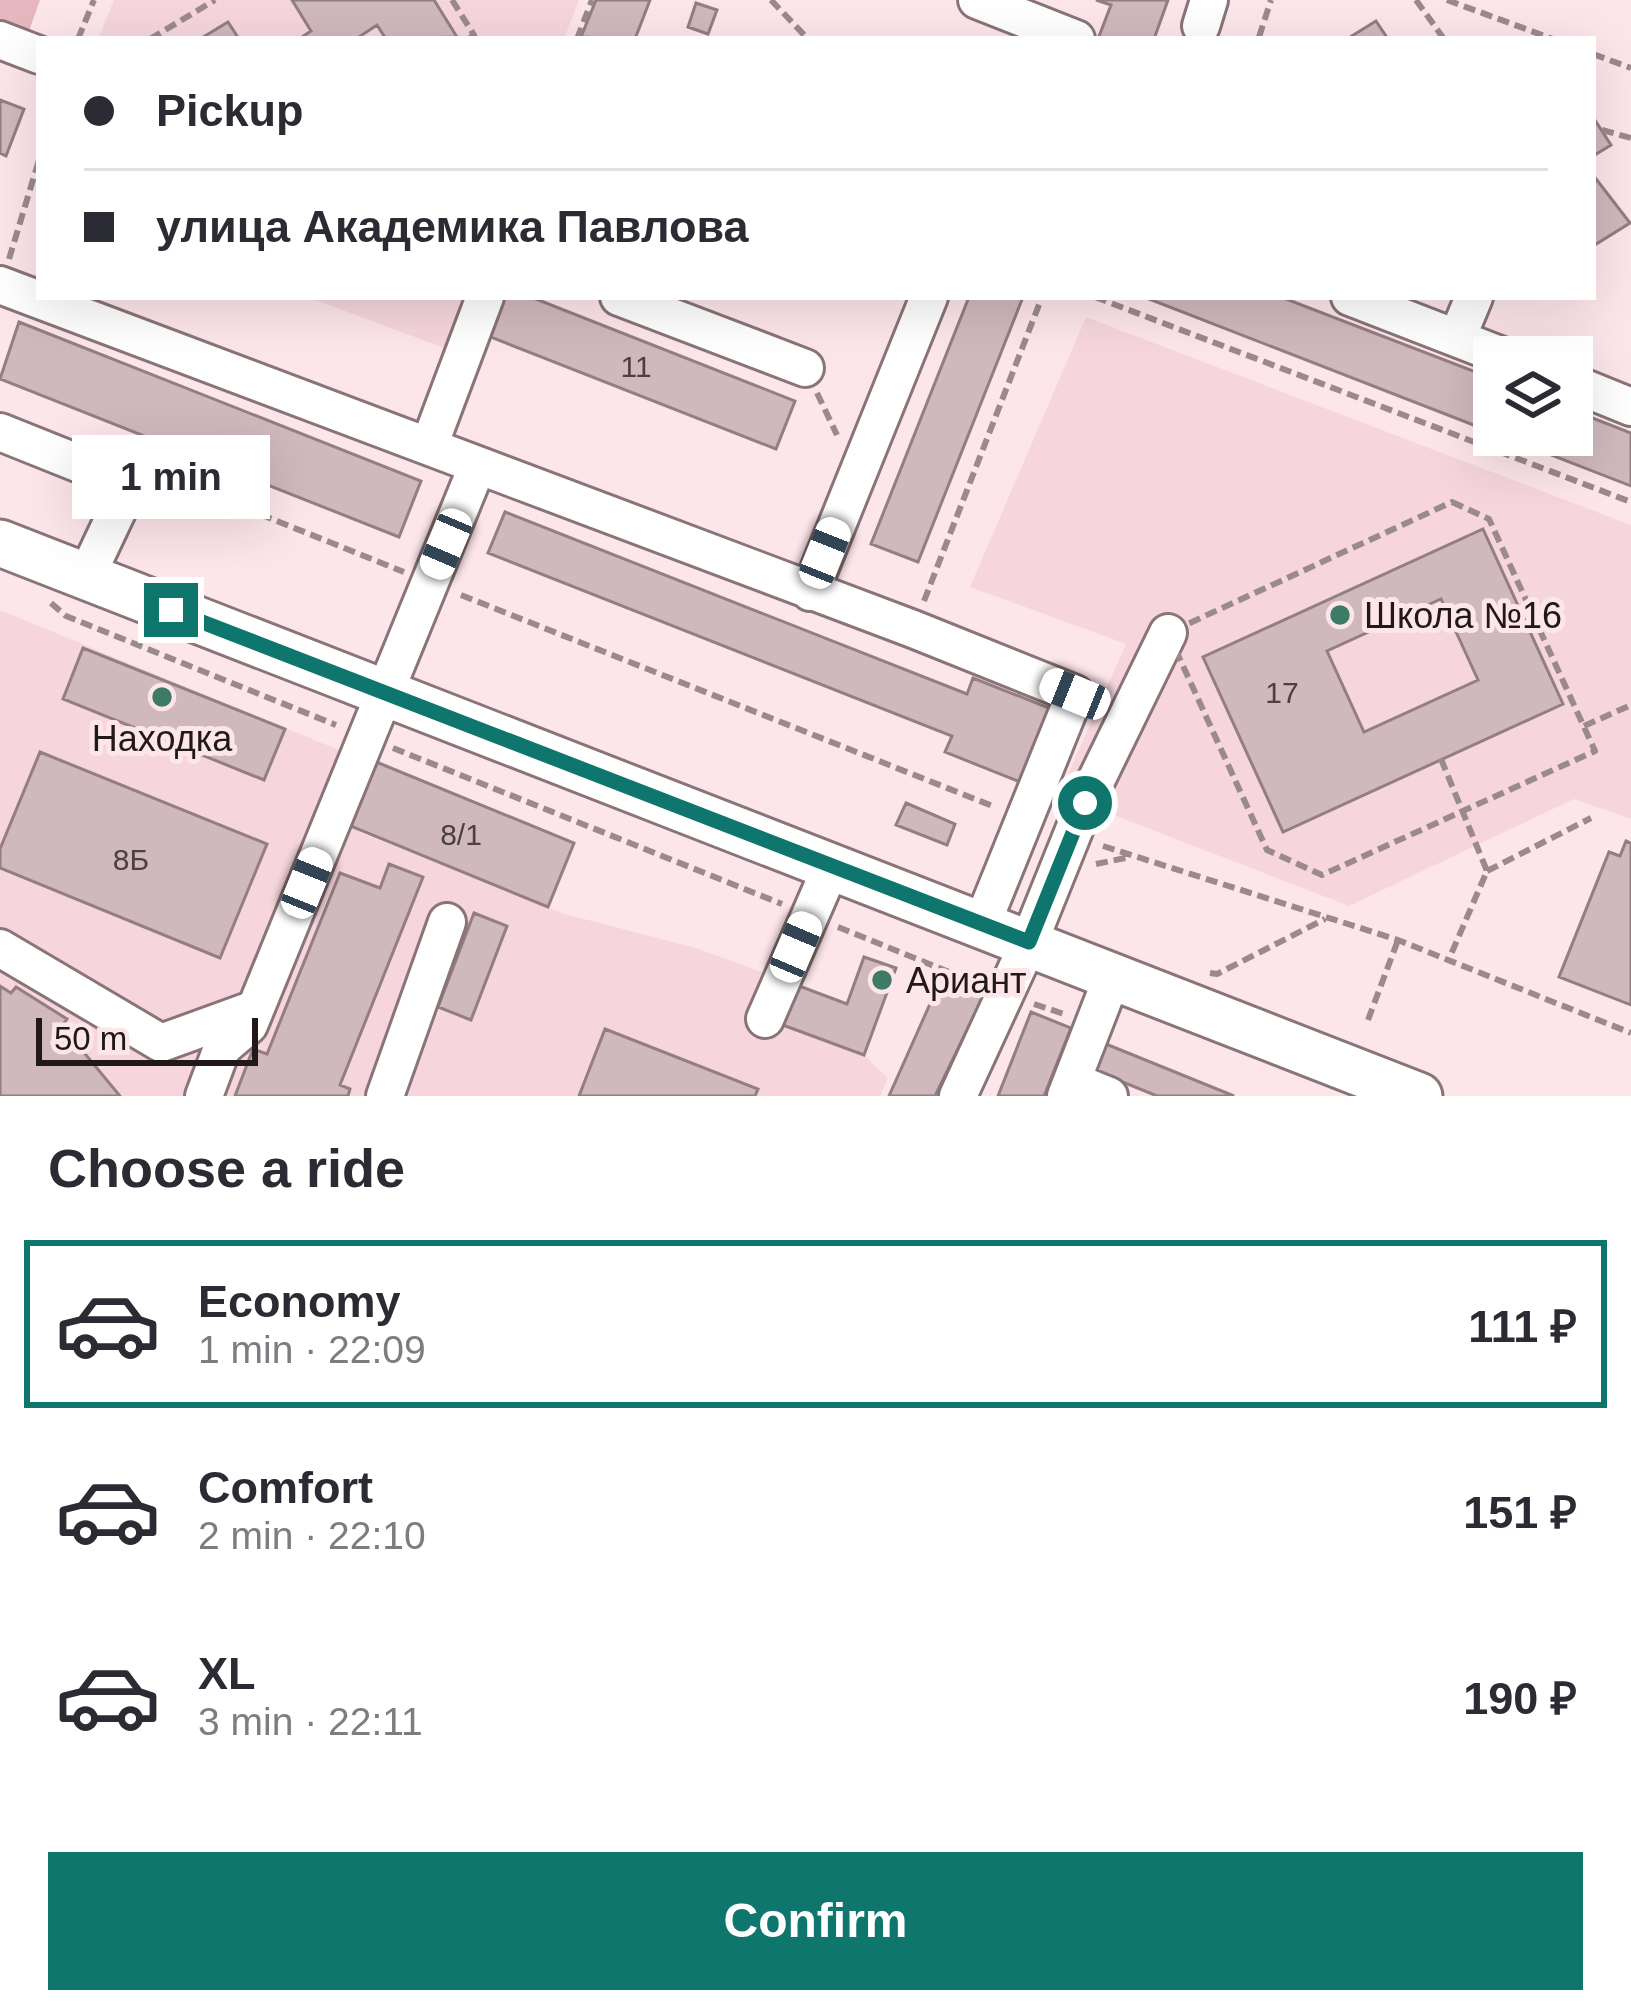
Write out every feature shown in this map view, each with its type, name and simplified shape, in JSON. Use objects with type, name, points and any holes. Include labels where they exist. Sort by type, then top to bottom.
[{"type":"main road","points":[[0,543],[1420,1096]]},
{"type":"lane","points":[[977,0],[1068,36]]},
{"type":"lane","points":[[0,40],[36,54]]},
{"type":"lane","points":[[0,287],[914,629],[1075,694],[982,924]]},
{"type":"lane","points":[[429,446],[484,300]]},
{"type":"lane","points":[[627,300],[805,368]]},
{"type":"lane","points":[[810,592],[928,300]]},
{"type":"lane","points":[[1358,300],[1473,344]]},
{"type":"lane","points":[[1457,338],[1473,300]]},
{"type":"lane","points":[[1593,389],[1629,400]]},
{"type":"lane","points":[[0,432],[130,484],[86,577]]},
{"type":"lane","points":[[204,1096],[222,1048],[249,1025],[477,467]]},
{"type":"lane","points":[[958,1096],[1072,835],[1168,633]]},
{"type":"lane","points":[[765,1019],[832,865]]},
{"type":"lane","points":[[385,1096],[446,922]]},
{"type":"lane","points":[[0,948],[161,1043],[255,1009]]},
{"type":"lane","points":[[1109,1096],[1069,1089],[1113,974]]},
{"type":"path","points":[[79,36],[94,0]]},
{"type":"path","points":[[155,36],[214,0]]},
{"type":"path","points":[[452,0],[473,36]]},
{"type":"path","points":[[578,36],[592,0]]},
{"type":"path","points":[[771,0],[805,36]]},
{"type":"path","points":[[1260,36],[1270,0]]},
{"type":"path","points":[[1416,0],[1442,36]]},
{"type":"path","points":[[1447,0],[1544,36]]},
{"type":"path","points":[[1251,26],[1258,36]]},
{"type":"path","points":[[1596,55],[1631,68]]},
{"type":"path","points":[[1601,130],[1631,138]]},
{"type":"path","points":[[0,287],[36,170]]},
{"type":"path","points":[[914,629],[1041,300]]},
{"type":"path","points":[[1103,300],[1631,502]]},
{"type":"path","points":[[805,368],[857,476]]},
{"type":"path","points":[[150,470],[1023,818]]},
{"type":"path","points":[[1452,502],[1489,519],[1595,751],[1322,875],[1267,850],[1168,633],[1452,502]]},
{"type":"path","points":[[43,595],[66,616],[1005,994],[1093,1024]]},
{"type":"path","points":[[1584,726],[1631,705]]},
{"type":"path","points":[[1441,760],[1487,872]]},
{"type":"path","points":[[1449,959],[1487,872],[1592,818]]},
{"type":"path","points":[[1072,835],[1398,940],[1631,1033]]},
{"type":"path","points":[[1197,971],[1216,974],[1325,919]]},
{"type":"path","points":[[1368,1020],[1398,940]]},
{"type":"shaded area","points":[[0,0],[40,0],[29,31],[0,20]]},
{"type":"shaded area","points":[[114,0],[579,0],[565,36],[99,36]]},
{"type":"shaded area","points":[[316,300],[468,300],[449,350]]},
{"type":"shaded area","name":"Школа №16","points":[[1086,317],[1631,525],[1631,819],[1574,799],[1349,906],[1059,794],[1126,644],[970,587]]},
{"type":"shaded area","points":[[0,610],[385,769],[359,832],[565,914],[696,948],[846,1003],[864,957],[896,968],[864,1055],[888,1078],[880,1096],[0,1096]]},
{"type":"building","points":[[292,0],[434,0],[456,36],[384,36],[377,25],[360,36],[304,36],[311,31]]},
{"type":"building","points":[[596,0],[650,0],[636,36],[581,36]]},
{"type":"building","points":[[1096,0],[1168,0],[1155,36],[1099,36],[1111,5]]},
{"type":"building","points":[[696,3],[717,10],[708,34],[688,27]]},
{"type":"building","points":[[1376,21],[1386,36],[1352,36]]},
{"type":"building","points":[[228,22],[237,36],[205,36]]},
{"type":"building","points":[[0,100],[24,109],[6,156],[0,153]]},
{"type":"building","points":[[1596,122],[1611,145],[1596,154]]},
{"type":"building","points":[[1596,179],[1630,223],[1596,244]]},
{"type":"building","points":[[490,300],[539,300],[795,401],[776,449],[478,332]]},
{"type":"building","points":[[968,300],[1022,300],[918,562],[871,544]]},
{"type":"building","points":[[1152,300],[1289,300],[1473,371],[1473,425]]},
{"type":"building","points":[[19,322],[421,481],[399,537],[0,379]]},
{"type":"building","points":[[1593,418],[1631,433],[1631,486],[1554,456],[1593,456]]},
{"type":"building","points":[[505,512],[967,694],[973,678],[1049,708],[1020,782],[945,752],[952,736],[488,553]]},
{"type":"building","points":[[1483,529],[1563,704],[1283,832],[1203,657]],"holes":[[[1441,599],[1478,680],[1364,732],[1327,651]]]},
{"type":"building","points":[[83,648],[285,729],[264,780],[63,699]]},
{"type":"building","points":[[40,752],[267,844],[220,958],[0,868],[0,849]]},
{"type":"building","points":[[374,761],[574,843],[548,907],[348,825]]},
{"type":"building","points":[[906,803],[955,824],[947,845],[896,825]]},
{"type":"building","points":[[1626,841],[1631,843],[1631,1005],[1559,977],[1609,852],[1620,856]]},
{"type":"building","points":[[389,864],[423,877],[340,1085],[350,1089],[348,1096],[235,1096],[253,1049],[267,1054],[340,873],[380,888]]},
{"type":"building","points":[[474,913],[507,926],[471,1020],[438,1007]]},
{"type":"building","points":[[864,957],[896,968],[864,1055],[780,1024],[794,984],[847,1004]]},
{"type":"building","points":[[942,977],[984,995],[935,1096],[889,1096]]},
{"type":"building","points":[[0,986],[11,993],[16,987],[67,1019],[62,1026],[120,1096],[0,1096]]},
{"type":"building","points":[[1031,1012],[1071,1028],[1044,1096],[998,1096]]},
{"type":"building","points":[[605,1029],[758,1089],[755,1096],[579,1096]]},
{"type":"building","points":[[1101,1042],[1234,1096],[1157,1096],[1088,1068]]},
{"type":"place","name":"Школа №16","points":[[1340,615]]},
{"type":"place","name":"Находка","points":[[162,697]]},
{"type":"place","name":"Ариант","points":[[882,980]]},
{"type":"route","points":[[171,610],[1029,942],[1085,803]]}]
